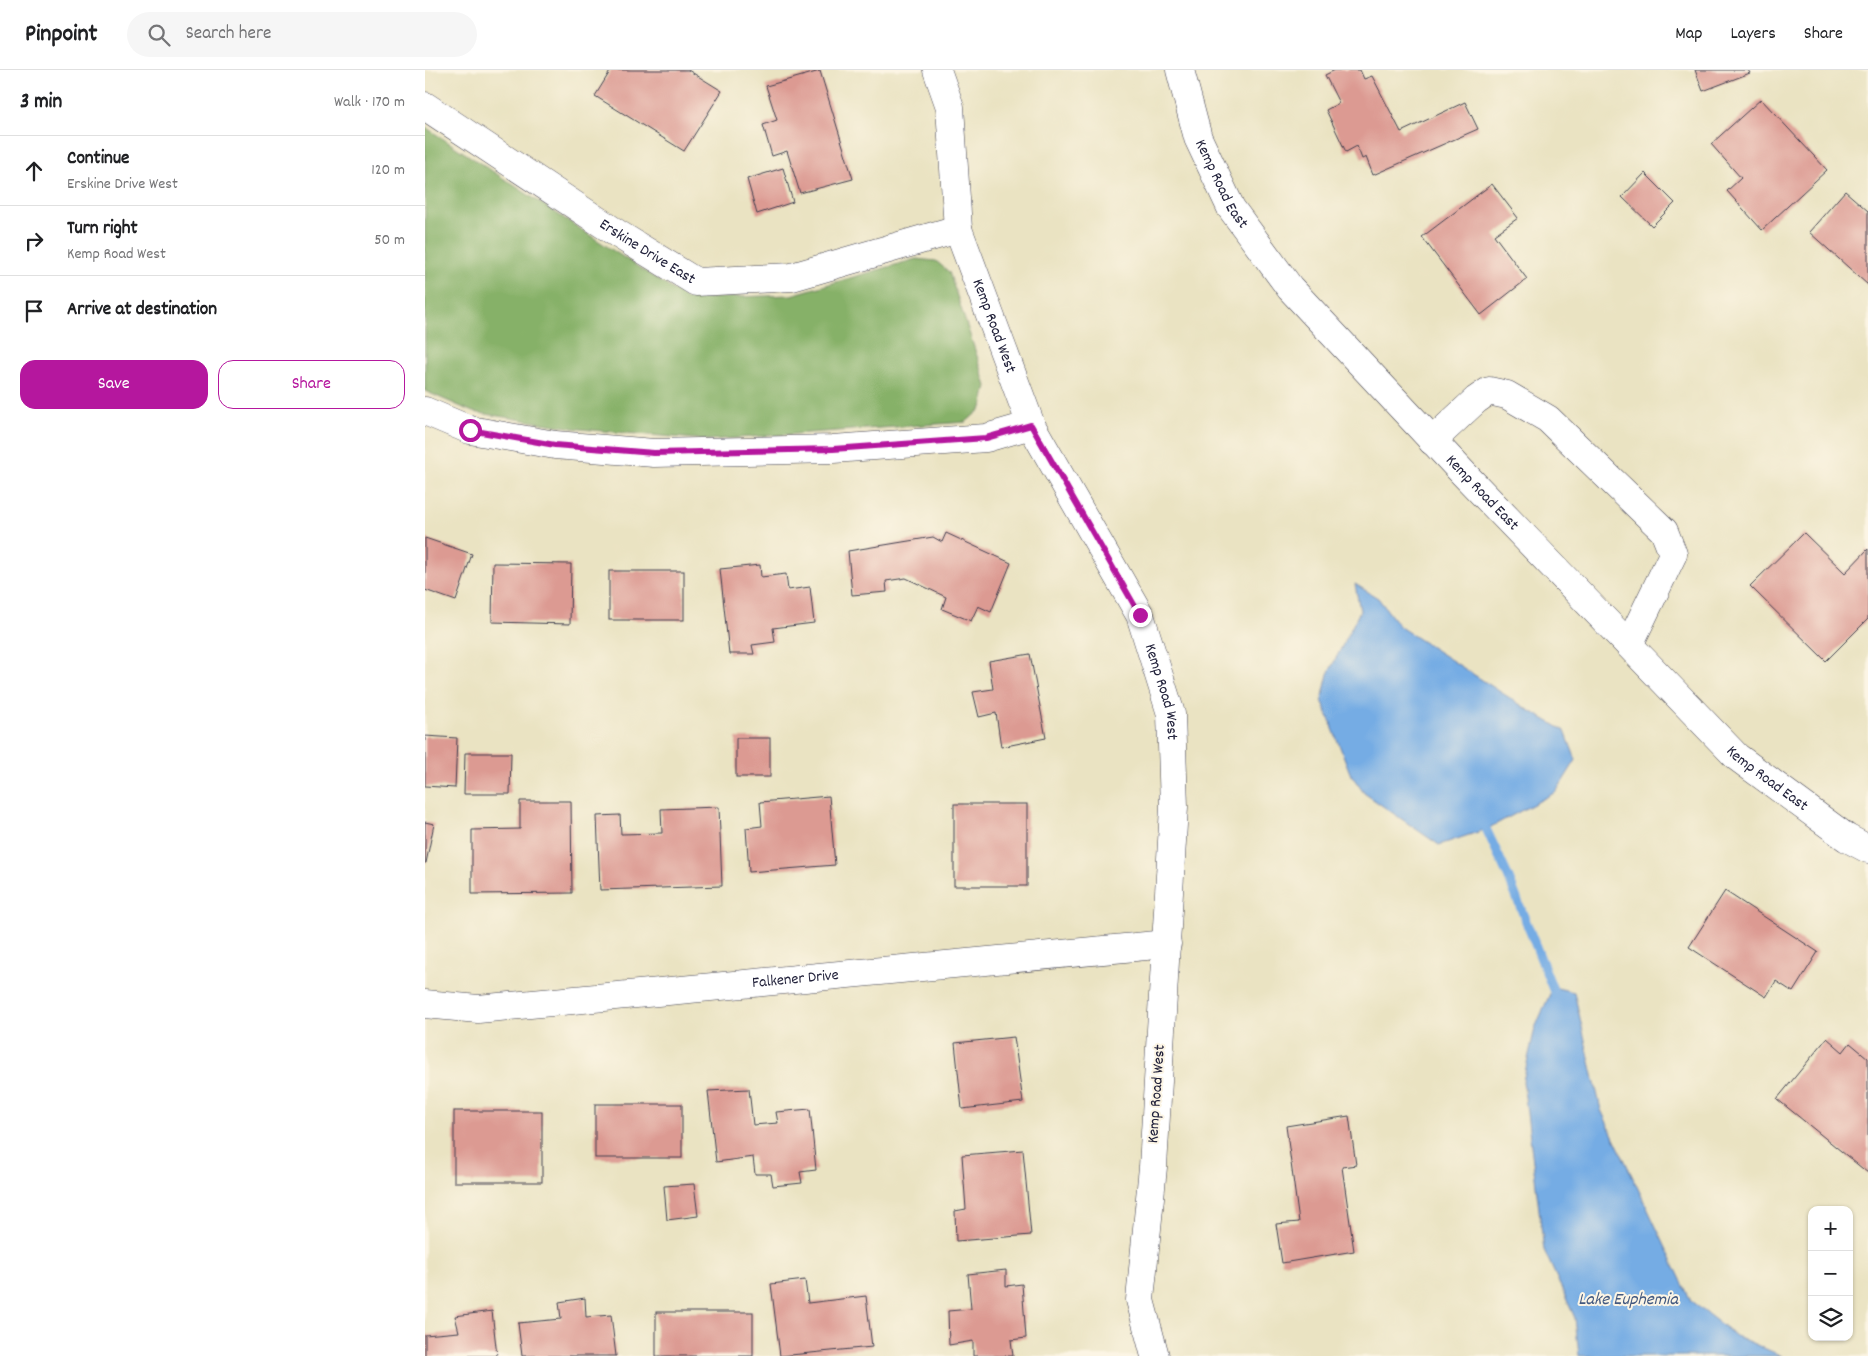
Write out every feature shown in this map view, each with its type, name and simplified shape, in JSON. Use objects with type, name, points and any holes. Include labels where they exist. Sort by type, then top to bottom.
[{"type":"street","name":"Kemp Road West","points":[[937,70],[950,107],[958,229],[1031,425],[1140,615],[1171,714],[1174,807],[1167,944],[1153,1167],[1140,1300],[1155,1356]]},
{"type":"street","name":"Kemp Road East","points":[[1180,70],[1198,138],[1231,208],[1290,288],[1432,441],[1737,757],[1847,838],[1868,849]]},
{"type":"street","name":"Erskine Drive East","points":[[425,106],[618,234],[696,282],[792,277],[958,229]]},
{"type":"street","points":[[1432,441],[1476,400],[1489,391],[1507,395],[1523,407],[1548,419],[1664,531],[1673,554],[1629,646]]},
{"type":"street","points":[[425,411],[470,430],[555,445],[654,453],[833,449],[976,438],[1031,425]]},
{"type":"street","name":"Falkener Drive","points":[[425,1004],[478,1009],[1167,944]]},
{"type":"green space","points":[[425,127],[687,299],[791,295],[916,259],[936,261],[949,272],[987,386],[982,408],[966,422],[708,440],[580,429],[473,412],[425,391]]},
{"type":"water","points":[[1355,584],[1378,598],[1400,627],[1527,709],[1565,731],[1576,760],[1556,792],[1487,829],[1439,845],[1364,793],[1350,773],[1322,700],[1328,674],[1360,611]]},
{"type":"water","name":"Lake Euphemia","points":[[1553,987],[1574,992],[1601,1110],[1691,1301],[1736,1336],[1782,1356],[1579,1356],[1575,1318],[1544,1250],[1523,1081],[1535,1028]]},
{"type":"building","points":[[611,70],[688,70],[722,91],[684,151],[595,96]]},
{"type":"building","points":[[1335,70],[1360,70],[1364,79],[1372,76],[1401,132],[1465,102],[1478,129],[1373,175],[1366,157],[1362,159],[1357,146],[1346,152],[1326,110],[1339,103],[1325,75]]},
{"type":"building","points":[[1695,70],[1748,70],[1750,73],[1703,91]]},
{"type":"building","points":[[820,71],[853,179],[800,193],[787,151],[772,156],[763,125],[777,120],[766,86]]},
{"type":"building","points":[[1761,99],[1827,170],[1762,230],[1727,191],[1741,178],[1711,144]]},
{"type":"building","points":[[783,168],[793,202],[757,214],[747,179]]},
{"type":"building","points":[[1645,173],[1675,203],[1652,226],[1622,197]]},
{"type":"building","points":[[1492,184],[1518,218],[1494,235],[1527,279],[1481,315],[1422,237]]},
{"type":"building","points":[[1845,191],[1868,211],[1868,285],[1809,232]]},
{"type":"building","points":[[946,533],[1011,563],[991,612],[978,606],[971,621],[942,609],[946,597],[906,578],[886,581],[887,592],[852,595],[848,551],[933,537],[942,542]]},
{"type":"building","points":[[1804,533],[1845,573],[1868,549],[1868,619],[1826,661],[1750,586]]},
{"type":"building","points":[[425,538],[472,554],[456,601],[425,590]]},
{"type":"building","points":[[493,563],[571,564],[570,624],[492,622]]},
{"type":"building","points":[[760,565],[761,577],[786,574],[788,590],[810,587],[814,623],[773,628],[775,642],[752,645],[754,654],[729,654],[720,569]]},
{"type":"building","points":[[609,571],[684,571],[684,620],[609,620]]},
{"type":"building","points":[[1030,654],[1046,738],[1001,747],[996,713],[979,717],[973,692],[993,689],[989,661]]},
{"type":"building","points":[[425,736],[457,738],[455,788],[425,786]]},
{"type":"building","points":[[736,738],[770,738],[770,777],[736,777]]},
{"type":"building","points":[[465,753],[511,753],[510,794],[464,794]]},
{"type":"building","points":[[829,796],[835,865],[749,872],[746,828],[762,826],[760,802]]},
{"type":"building","points":[[520,801],[571,801],[572,893],[472,894],[472,830],[520,829]]},
{"type":"building","points":[[954,804],[1027,804],[1027,886],[954,886]]},
{"type":"building","points":[[719,807],[722,886],[600,890],[597,816],[620,815],[621,834],[662,833],[661,809]]},
{"type":"building","points":[[425,822],[434,824],[426,863],[425,863]]},
{"type":"building","points":[[1725,891],[1818,952],[1793,992],[1776,981],[1766,997],[1689,947]]},
{"type":"building","points":[[1014,1037],[1023,1102],[962,1109],[955,1043]]},
{"type":"building","points":[[1827,1038],[1843,1052],[1850,1043],[1868,1058],[1868,1173],[1777,1099]]},
{"type":"building","points":[[749,1089],[753,1125],[778,1123],[776,1112],[810,1109],[816,1170],[800,1172],[802,1183],[773,1186],[771,1174],[755,1174],[753,1157],[716,1162],[708,1091]]},
{"type":"building","points":[[595,1104],[682,1104],[682,1158],[595,1158]]},
{"type":"building","points":[[454,1111],[542,1111],[542,1182],[454,1182]]},
{"type":"building","points":[[1349,1116],[1356,1165],[1342,1167],[1354,1251],[1282,1263],[1276,1224],[1299,1222],[1286,1126]]},
{"type":"building","points":[[1023,1150],[1031,1235],[956,1241],[955,1211],[966,1209],[962,1155]]},
{"type":"building","points":[[694,1184],[698,1216],[667,1220],[664,1186]]},
{"type":"building","points":[[1006,1270],[1006,1286],[1022,1284],[1026,1338],[1011,1340],[1013,1356],[973,1356],[973,1341],[949,1345],[948,1311],[971,1309],[968,1274]]},
{"type":"building","points":[[805,1280],[808,1303],[866,1296],[872,1347],[780,1356],[771,1284]]},
{"type":"building","points":[[585,1298],[586,1317],[611,1315],[616,1356],[522,1356],[518,1323],[561,1319],[559,1302]]},
{"type":"building","points":[[492,1311],[497,1356],[425,1356],[425,1335],[459,1332],[455,1316]]},
{"type":"building","points":[[656,1312],[753,1312],[753,1356],[656,1356]]},
{"type":"waterway","points":[[1482,820],[1508,876],[1556,997]]},
{"type":"route","points":[[470,430],[555,445],[654,453],[833,449],[986,438],[1031,425],[1140,615]]}]
